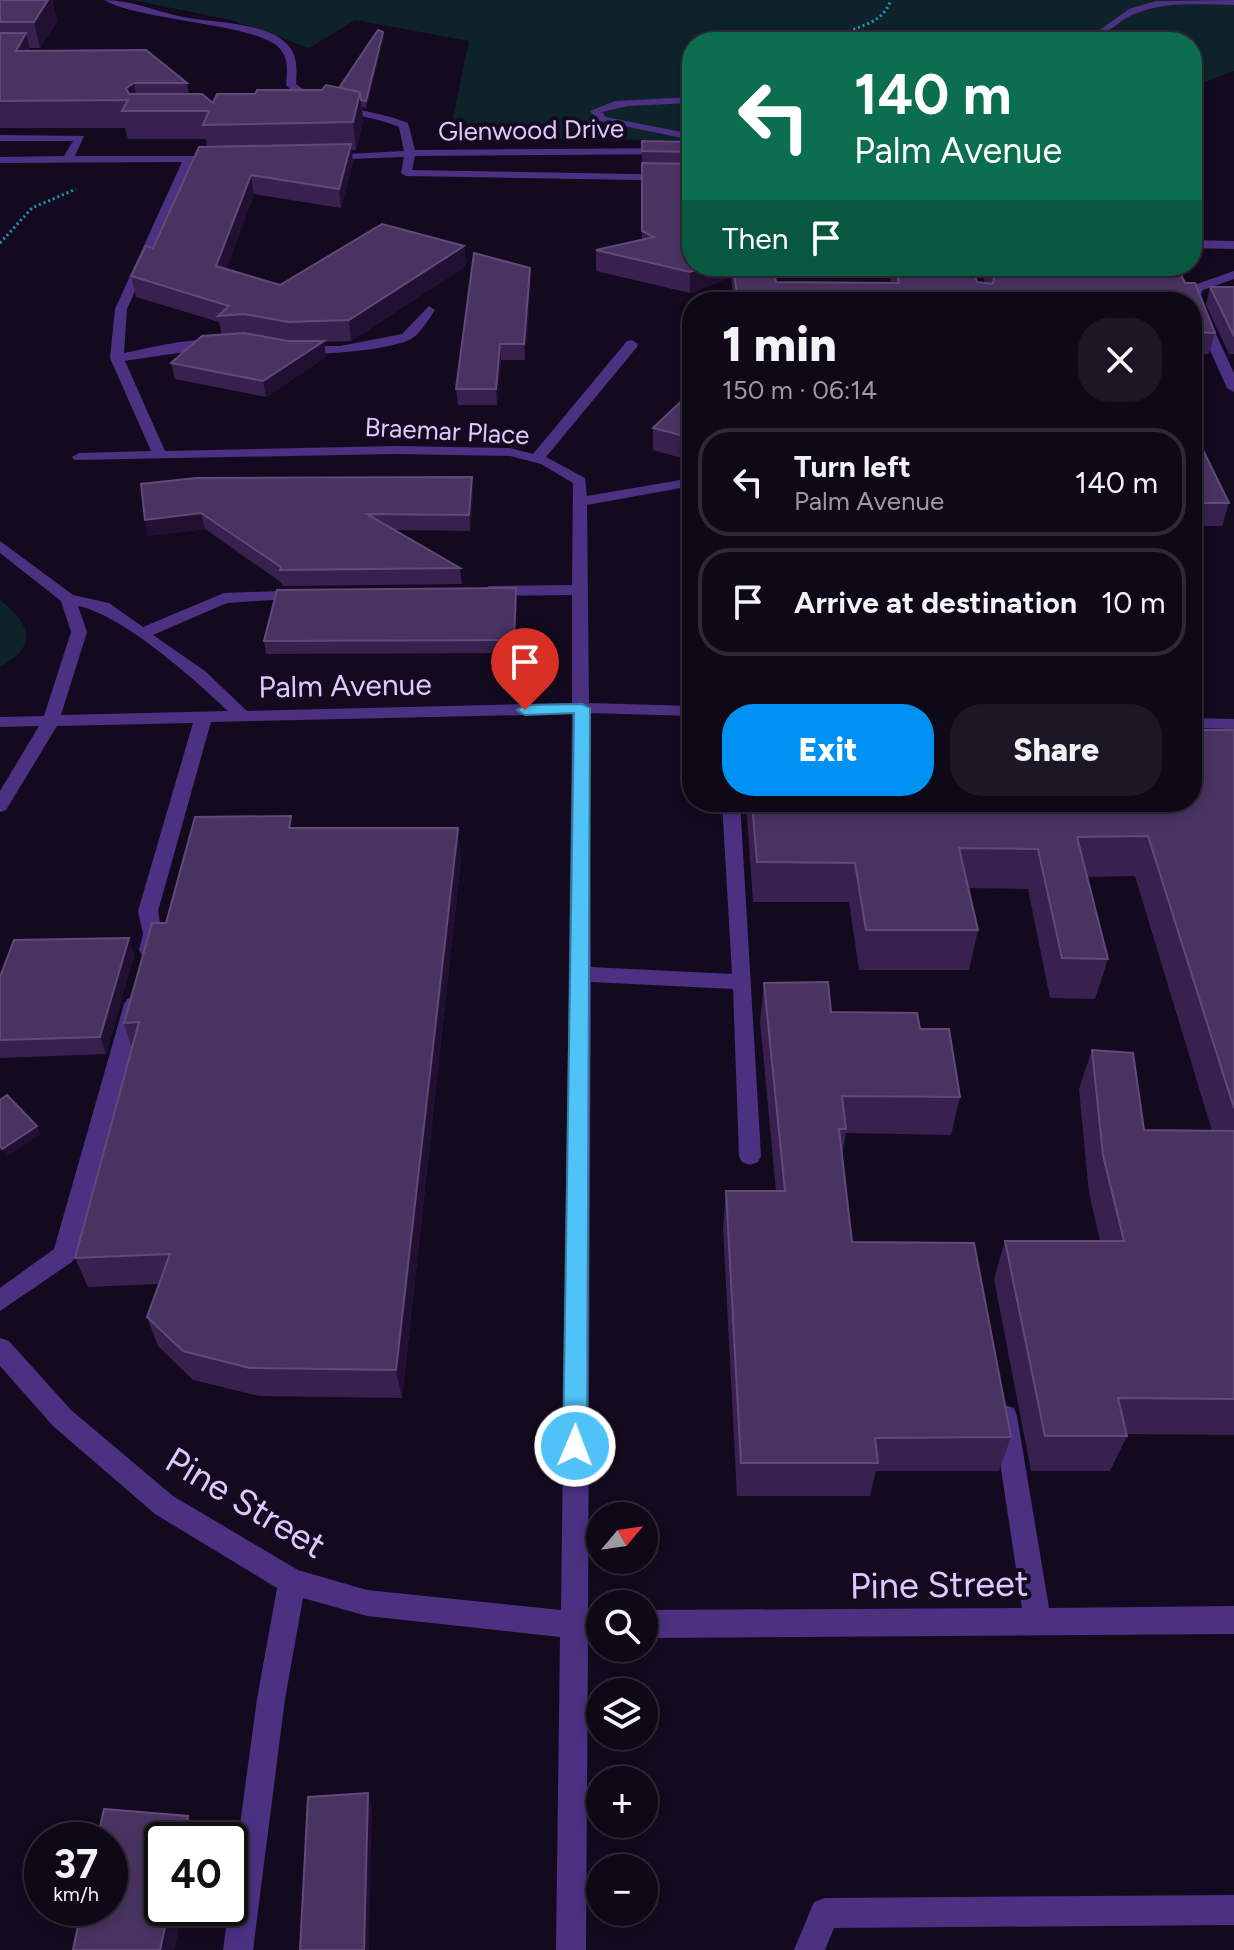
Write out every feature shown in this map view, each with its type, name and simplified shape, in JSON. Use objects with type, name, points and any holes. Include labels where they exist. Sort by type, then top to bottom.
[{"type":"street","name":"Glenwood Drive","points":[[109,0],[179,19],[258,32],[283,45],[292,61],[291,85],[302,97],[386,115],[404,125],[410,154],[682,151]]},
{"type":"street","points":[[1100,32],[1118,24],[1132,11],[1159,3],[1234,2]]},
{"type":"street","points":[[682,102],[606,104],[595,111],[603,119],[682,135]]},
{"type":"street","points":[[0,138],[80,138],[67,160]]},
{"type":"street","points":[[317,158],[410,154],[406,173],[682,178]]},
{"type":"street","points":[[160,455],[117,358],[121,309],[189,159]]},
{"type":"street","points":[[0,160],[231,159]]},
{"type":"street","points":[[1202,244],[1234,245]]},
{"type":"street","points":[[1196,292],[1198,288],[1234,275]]},
{"type":"street","points":[[291,350],[340,350],[406,337],[429,310]]},
{"type":"street","points":[[1202,318],[1234,388]]},
{"type":"street","points":[[117,358],[191,345],[233,343]]},
{"type":"street","points":[[537,458],[632,344]]},
{"type":"street","name":"Braemar Place","points":[[79,457],[395,450],[510,452],[537,458],[580,481],[581,502]]},
{"type":"street","points":[[587,1590],[581,974],[581,502],[682,484]]},
{"type":"street","points":[[0,546],[68,599],[103,606],[199,675],[244,717]]},
{"type":"street","points":[[479,591],[581,590]]},
{"type":"street","points":[[141,634],[233,596],[322,593]]},
{"type":"street","points":[[0,806],[51,721],[79,632],[68,599]]},
{"type":"street","name":"Palm Avenue","points":[[0,722],[582,708],[682,711]]},
{"type":"street","points":[[0,1301],[64,1255],[153,934],[148,911],[203,719]]},
{"type":"street","points":[[1202,723],[1234,724]]},
{"type":"street","points":[[732,812],[750,1156]]},
{"type":"street","points":[[581,974],[743,982]]},
{"type":"street","name":"Pine Street","points":[[0,1349],[62,1418],[164,1505],[292,1582],[367,1603],[586,1625]]},
{"type":"street","points":[[1001,1395],[1038,1621]]},
{"type":"street","points":[[238,1950],[269,1711],[292,1582]]},
{"type":"street","name":"Pine Street","points":[[658,1624],[1234,1620]]},
{"type":"street","points":[[571,1950],[586,1645]]},
{"type":"street","points":[[809,1950],[825,1913],[1234,1910]]},
{"type":"path","points":[[848,32],[867,27],[887,12],[891,0]]},
{"type":"path","points":[[0,243],[24,212],[45,199],[85,186]]},
{"type":"shaded area","points":[[132,0],[1234,0],[1234,71],[1202,83],[1202,32],[682,32],[682,141],[449,136],[469,41],[355,20],[309,48],[231,20]]},
{"type":"shaded area","points":[[0,600],[19,618],[26,635],[21,651],[0,667]]},
{"type":"building","points":[[0,0],[48,0],[34,22],[0,22]]},
{"type":"building","points":[[378,30],[383,32],[366,101],[361,100],[360,92],[339,88]]},
{"type":"building","points":[[0,33],[26,33],[16,51],[146,50],[187,83],[134,83],[126,88],[129,94],[202,94],[213,103],[217,94],[255,94],[257,90],[322,90],[326,85],[360,92],[353,122],[203,125],[209,111],[122,111],[128,100],[0,101]]},
{"type":"building","points":[[642,141],[682,142],[682,152],[642,151]]},
{"type":"building","points":[[351,144],[339,189],[251,175],[216,266],[280,285],[382,224],[464,246],[349,320],[288,322],[244,314],[218,316],[229,306],[131,276],[146,246],[153,248],[199,147]]},
{"type":"building","points":[[642,163],[682,164],[682,270],[596,250],[654,237],[642,231]]},
{"type":"building","points":[[474,253],[530,268],[524,344],[500,344],[496,389],[456,389]]},
{"type":"building","points":[[734,276],[775,276],[776,282],[899,283],[897,276],[975,276],[977,282],[992,284],[993,276],[1182,276],[1185,283],[1195,283],[1199,292],[737,292]]},
{"type":"building","points":[[1210,287],[1234,287],[1234,336]]},
{"type":"building","points":[[1202,300],[1215,333],[1202,332]]},
{"type":"building","points":[[244,333],[288,341],[324,341],[263,381],[171,363],[202,336]]},
{"type":"building","points":[[682,400],[682,435],[653,428]]},
{"type":"building","points":[[1202,452],[1204,452],[1229,503],[1202,503]]},
{"type":"building","points":[[472,477],[469,515],[367,514],[460,568],[280,570],[281,567],[201,513],[145,520],[141,484],[196,478]]},
{"type":"building","points":[[516,588],[514,640],[264,641],[277,590]]},
{"type":"building","points":[[1202,730],[1234,730],[1234,1108],[1148,836],[1077,837],[1108,959],[1062,958],[1038,849],[959,848],[978,930],[866,930],[855,863],[757,862],[753,812],[1202,812]]},
{"type":"building","points":[[291,816],[289,828],[458,828],[396,1370],[250,1368],[183,1351],[147,1317],[170,1254],[75,1258],[139,1022],[124,1023],[152,923],[166,923],[195,817]]},
{"type":"building","points":[[129,938],[100,1037],[0,1040],[0,977],[14,940]]},
{"type":"building","points":[[828,982],[831,1012],[917,1013],[920,1029],[949,1029],[960,1097],[842,1096],[846,1129],[839,1129],[852,1242],[974,1243],[1011,1437],[875,1438],[878,1463],[741,1463],[726,1191],[785,1191],[764,983]]},
{"type":"building","points":[[1092,1050],[1133,1053],[1144,1130],[1234,1131],[1234,1399],[1118,1398],[1127,1436],[1045,1436],[1005,1241],[1124,1241],[1103,1155]]},
{"type":"building","points":[[7,1095],[37,1126],[2,1149],[0,1100]]},
{"type":"building","points":[[368,1793],[364,1950],[300,1950],[308,1797]]},
{"type":"building","points":[[104,1809],[188,1816],[187,1822],[144,1822],[144,1926],[165,1926],[160,1950],[73,1950],[78,1926],[128,1926],[128,1822],[101,1822]]},
{"type":"route","points":[[525,710],[582,708],[575,1446]]}]
